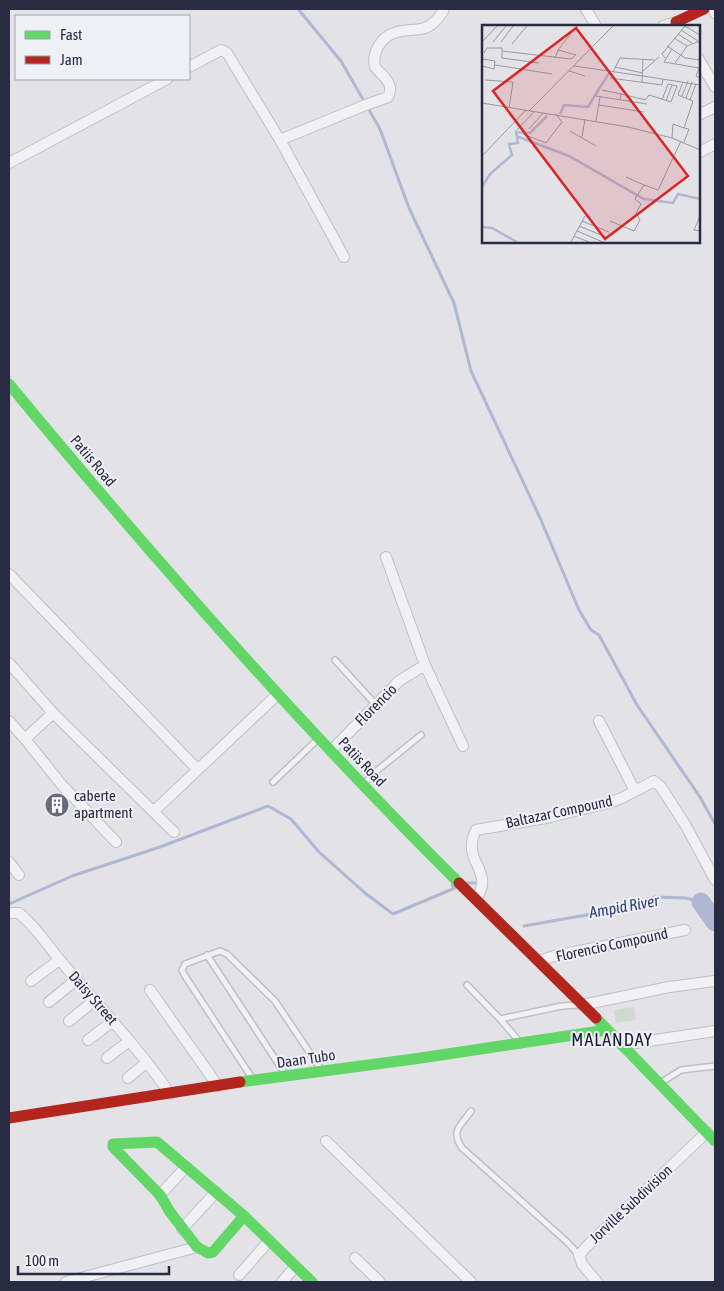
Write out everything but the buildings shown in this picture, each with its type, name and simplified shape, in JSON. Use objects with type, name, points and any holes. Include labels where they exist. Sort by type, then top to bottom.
[{"type":"street","points":[[280,140],[365,105],[387,98],[390,92],[390,84],[375,67],[376,52],[380,42],[395,32],[426,28],[444,9]]},
{"type":"street","points":[[586,9],[595,25]]},
{"type":"street","points":[[677,24],[704,9]]},
{"type":"street","points":[[712,9],[715,13]]},
{"type":"street","points":[[190,66],[221,50],[228,53],[280,140],[344,257]]},
{"type":"street","points":[[702,74],[715,87]]},
{"type":"street","points":[[9,163],[165,80]]},
{"type":"street","points":[[699,115],[715,107]]},
{"type":"street","points":[[699,152],[715,144]]},
{"type":"street","name":"Patiis Road","points":[[9,384],[136,534],[277,695],[363,785],[715,1141]]},
{"type":"street","points":[[386,557],[425,664],[463,746]]},
{"type":"street","points":[[9,574],[198,770]]},
{"type":"street","points":[[9,664],[53,713],[174,832]]},
{"type":"street","name":"Florencio","points":[[331,750],[399,681],[425,664]]},
{"type":"street","points":[[154,811],[277,695]]},
{"type":"street","points":[[25,740],[53,713]]},
{"type":"street","points":[[9,721],[61,784],[116,842]]},
{"type":"street","points":[[599,721],[635,791]]},
{"type":"street","name":"Baltazar Compound","points":[[476,899],[482,890],[483,881],[471,848],[476,830],[546,818],[599,805],[622,798],[654,781],[661,787],[686,826],[715,880]]},
{"type":"street","points":[[9,862],[19,875]]},
{"type":"street","name":"Daisy Street","points":[[9,913],[19,913],[42,935],[59,960],[147,1062],[170,1094]]},
{"type":"street","name":"Florencio Compound","points":[[539,962],[554,956],[685,930]]},
{"type":"street","points":[[31,981],[59,960]]},
{"type":"street","points":[[48,1002],[77,979]]},
{"type":"street","points":[[582,1005],[669,987],[715,981]]},
{"type":"street","points":[[150,990],[218,1086]]},
{"type":"street","points":[[69,1021],[95,1000]]},
{"type":"street","points":[[88,1040],[113,1021]]},
{"type":"street","name":"Daan Tubo","points":[[9,1118],[286,1075],[404,1060],[607,1030]]},
{"type":"street","points":[[622,1045],[715,1031]]},
{"type":"street","points":[[107,1058],[129,1041]]},
{"type":"street","points":[[128,1078],[147,1062]]},
{"type":"street","name":"Jorville Subdivision","points":[[597,1282],[582,1264],[579,1255],[707,1132]]},
{"type":"street","points":[[326,1141],[471,1282]]},
{"type":"street","points":[[244,1216],[213,1252],[208,1253],[196,1247],[160,1195],[112,1147],[113,1144],[157,1142],[244,1216],[312,1282]]},
{"type":"street","points":[[160,1195],[186,1167]]},
{"type":"street","points":[[182,1229],[216,1192]]},
{"type":"street","points":[[239,1275],[269,1241]]},
{"type":"street","points":[[66,1282],[196,1247]]},
{"type":"street","points":[[355,1258],[380,1282]]},
{"type":"street","points":[[282,1282],[295,1267]]},
{"type":"lane","points":[[335,660],[376,705]]},
{"type":"lane","points":[[363,785],[374,773],[421,735]]},
{"type":"lane","points":[[273,782],[319,738]]},
{"type":"lane","points":[[254,1081],[182,970],[185,964],[223,951],[269,995],[321,1071]]},
{"type":"lane","points":[[207,956],[286,1075]]},
{"type":"lane","points":[[467,985],[520,1043]]},
{"type":"lane","points":[[500,1019],[562,1006],[582,1005]]},
{"type":"lane","points":[[660,1084],[681,1070],[715,1066]]},
{"type":"lane","points":[[471,1111],[456,1132],[457,1140],[462,1148],[579,1255]]},
{"type":"shaded area","points":[[634,1007],[636,1020],[616,1023],[614,1010]]},
{"type":"waterway","points":[[298,9],[341,61],[380,129],[409,208],[454,303],[471,371],[541,520],[579,610],[591,630],[599,635],[637,705],[700,797],[715,824]]},
{"type":"waterway","points":[[9,904],[72,876],[160,847],[268,806],[291,819],[319,852],[365,893],[393,914],[455,888],[452,885]]},
{"type":"waterway","points":[[467,883],[475,883]]},
{"type":"waterway","name":"Ampid River","points":[[524,926],[586,915],[655,897],[686,898],[701,902]]},
{"type":"waterway","name":"Ampid River","points":[[701,902],[715,922]]},
{"type":"traffic: fast","points":[[9,384],[117,513],[228,639],[342,763],[459,883]]},
{"type":"traffic: fast","points":[[596,1018],[715,1141]]},
{"type":"traffic: fast","points":[[240,1082],[414,1059],[607,1030]]},
{"type":"traffic: fast","points":[[244,1216],[213,1252],[208,1253],[197,1247],[170,1212],[160,1195],[113,1147],[113,1144],[157,1142],[244,1216],[312,1282]]},
{"type":"traffic: jam","points":[[676,22],[704,9]]},
{"type":"traffic: jam","points":[[459,883],[596,1018]]},
{"type":"traffic: jam","points":[[9,1118],[240,1082]]},
{"type":"place","name":"caberte apartment","points":[[57,805]]},
{"type":"district","name":"MALANDAY","points":[[612,1040]]}]
